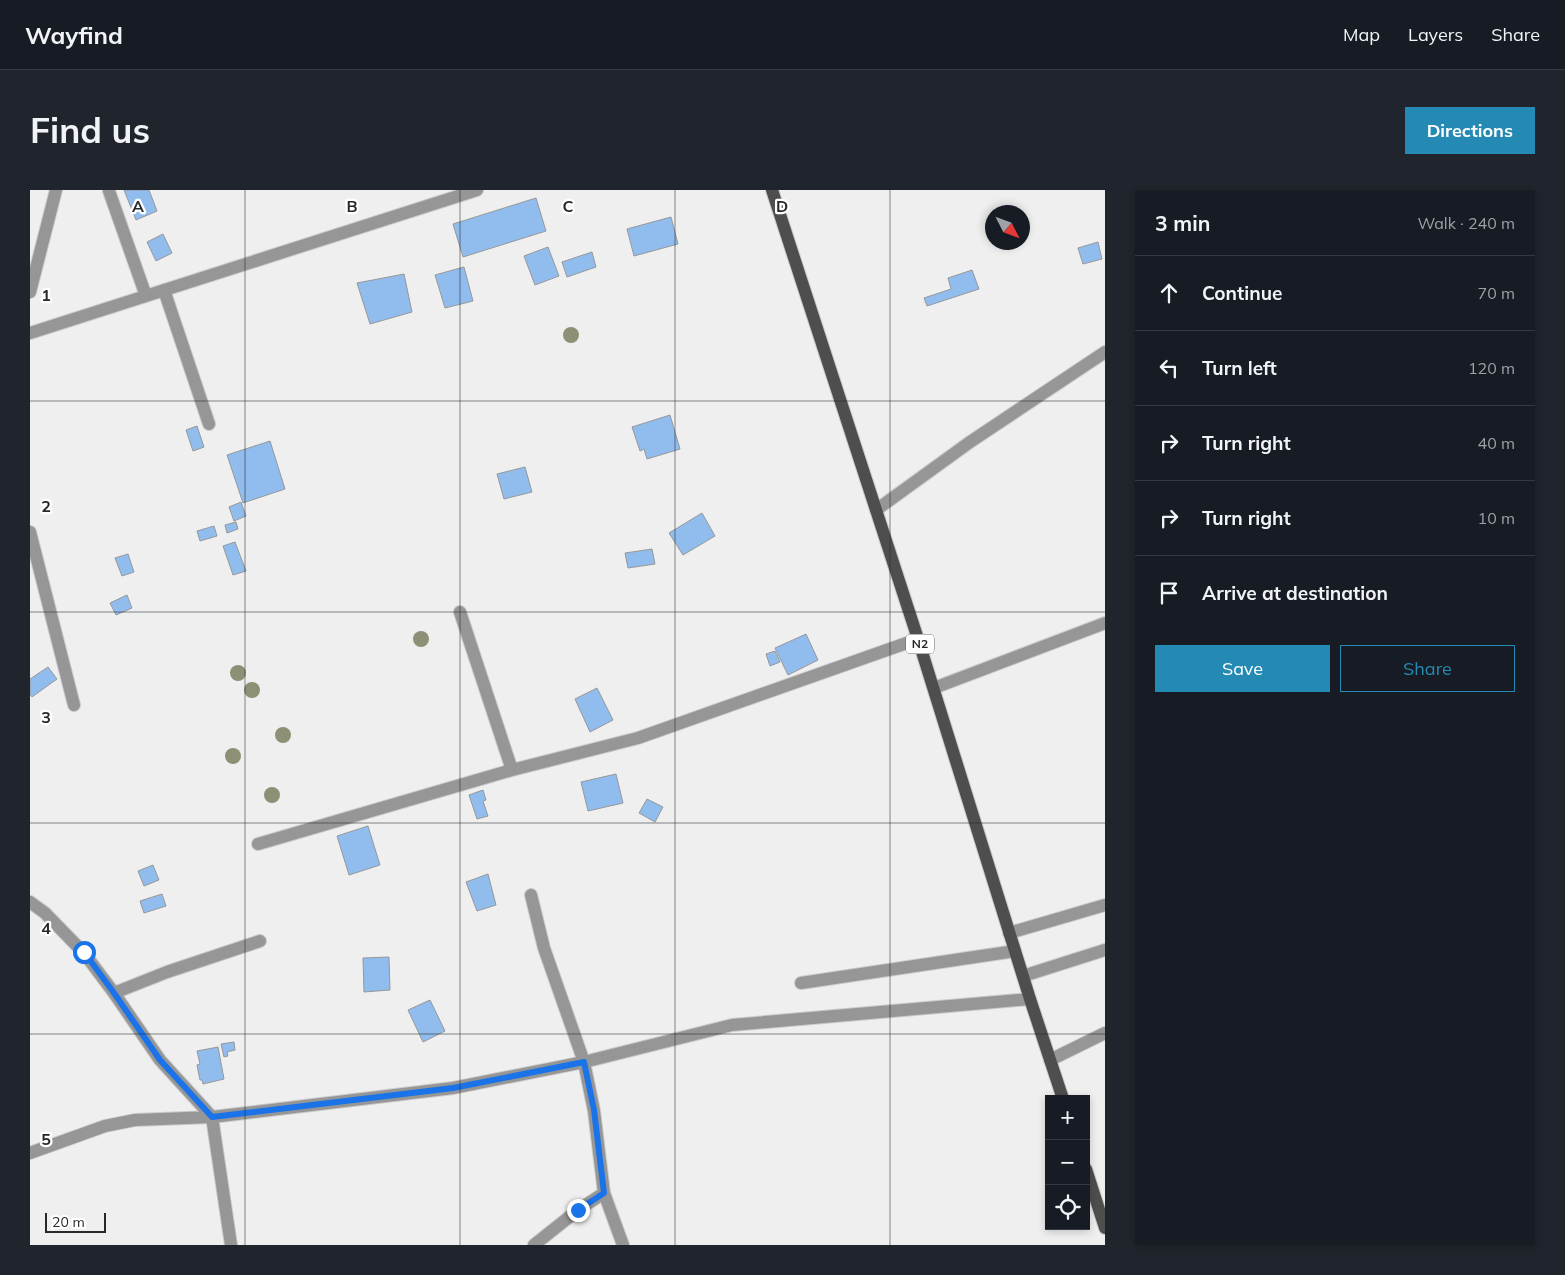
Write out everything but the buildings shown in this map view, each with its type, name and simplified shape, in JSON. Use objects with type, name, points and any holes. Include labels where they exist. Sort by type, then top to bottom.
[{"type":"main road","name":"N2","points":[[772,190],[934,688],[1009,933],[1062,1095]]},
{"type":"main road","points":[[1090,1177],[1100,1196],[1105,1228]]},
{"type":"street","points":[[30,292],[56,190]]},
{"type":"street","points":[[30,333],[477,190]]},
{"type":"street","points":[[109,192],[146,296]]},
{"type":"street","points":[[164,290],[209,424]]},
{"type":"street","points":[[876,510],[970,442],[1105,352]]},
{"type":"street","points":[[30,532],[74,705]]},
{"type":"street","points":[[460,612],[512,770]]},
{"type":"street","points":[[934,688],[1105,623]]},
{"type":"street","points":[[258,844],[512,770],[638,738],[918,639]]},
{"type":"street","points":[[531,895],[544,948],[584,1062],[594,1110],[604,1193],[623,1245]]},
{"type":"street","points":[[30,902],[45,913],[84,952],[160,1060],[212,1117],[231,1245]]},
{"type":"street","points":[[1009,933],[1105,905]]},
{"type":"street","points":[[114,993],[167,972],[260,941]]},
{"type":"street","points":[[1023,976],[1105,950]]},
{"type":"street","points":[[801,982],[1015,951]]},
{"type":"street","points":[[30,1153],[105,1126],[135,1120],[212,1117],[453,1088],[584,1062],[732,1025],[1030,999]]},
{"type":"street","points":[[1050,1060],[1105,1033]]},
{"type":"street","points":[[534,1245],[578,1210],[604,1193]]},
{"type":"route","points":[[84,952],[160,1060],[212,1117],[453,1088],[584,1062],[594,1110],[604,1193],[578,1210]]}]
